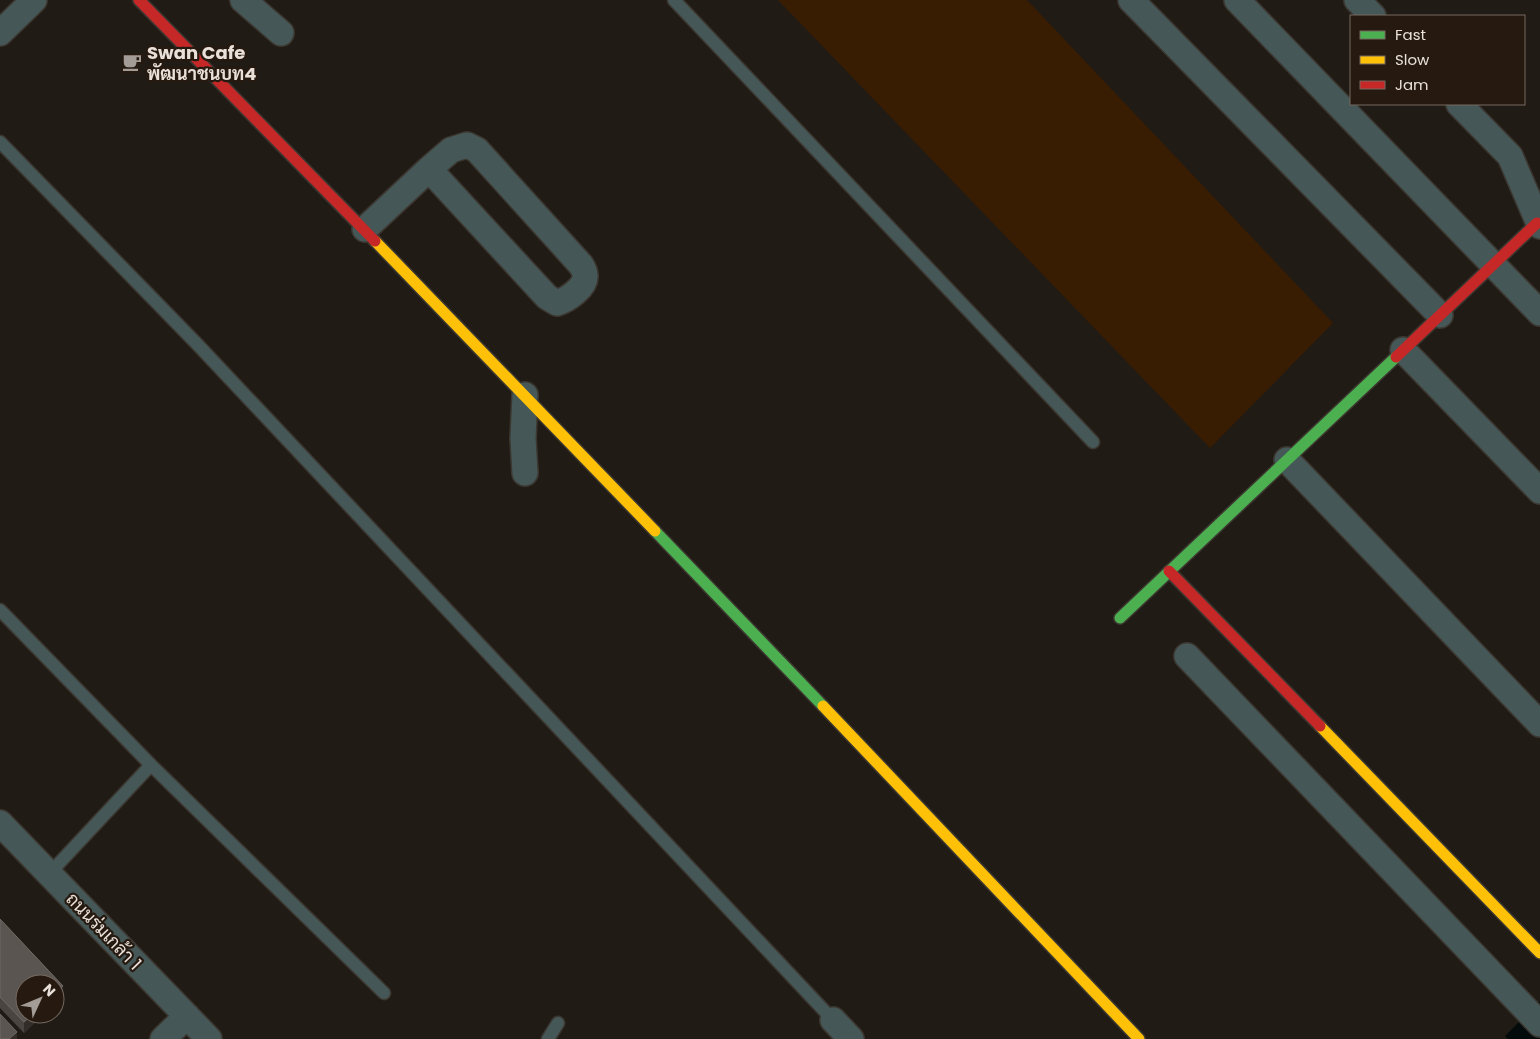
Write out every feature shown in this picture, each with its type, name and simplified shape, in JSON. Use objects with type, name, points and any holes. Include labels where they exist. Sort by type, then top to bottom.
[{"type":"street","points":[[243,0],[281,33]]},
{"type":"street","points":[[1132,0],[1440,315]]},
{"type":"street","points":[[1237,0],[1540,313]]},
{"type":"street","points":[[1357,0],[1372,15]]},
{"type":"street","points":[[0,33],[31,1]]},
{"type":"street","points":[[144,1],[628,501],[1139,1039]]},
{"type":"street","points":[[1120,618],[1493,265],[1539,224],[1510,156],[1460,105]]},
{"type":"street","points":[[366,229],[429,169],[459,146],[467,144],[476,150],[581,264],[586,274],[585,281],[564,301],[552,302],[429,169]]},
{"type":"street","points":[[1403,350],[1540,492]]},
{"type":"street","points":[[525,395],[523,438],[525,473]]},
{"type":"street","points":[[1287,460],[1540,724]]},
{"type":"street","points":[[1169,571],[1540,954]]},
{"type":"street","points":[[1187,656],[1540,1024]]},
{"type":"street","name":"ถนนร่มเกล้า 1","points":[[0,824],[209,1039]]},
{"type":"street","points":[[163,1039],[187,1016]]},
{"type":"street","points":[[833,1020],[851,1039]]},
{"type":"lane","points":[[674,0],[1093,442]]},
{"type":"lane","points":[[0,142],[198,345],[833,1020]]},
{"type":"lane","points":[[0,610],[151,765],[384,993]]},
{"type":"lane","points":[[49,874],[151,765]]},
{"type":"lane","points":[[548,1039],[558,1023]]},
{"type":"shaded area","points":[[778,0],[1027,0],[1333,323],[1210,448]]},
{"type":"shaded area","points":[[1540,1001],[1540,1039],[1508,1039],[1505,1036]]},
{"type":"building","points":[[0,919],[52,974],[15,974],[15,1013],[0,997]]},
{"type":"building","points":[[0,1014],[17,1032],[9,1039],[0,1039]]},
{"type":"traffic: fast","points":[[1120,618],[1396,357]]},
{"type":"traffic: fast","points":[[655,531],[823,706]]},
{"type":"traffic: slow","points":[[375,241],[655,531]]},
{"type":"traffic: slow","points":[[823,706],[1139,1039]]},
{"type":"traffic: slow","points":[[1320,726],[1540,953]]},
{"type":"traffic: jam","points":[[139,0],[375,241]]},
{"type":"traffic: jam","points":[[1396,357],[1537,223]]},
{"type":"traffic: jam","points":[[1169,571],[1320,726]]},
{"type":"place","name":"Swan Cafe พัฒนาชนบท4","points":[[132,62]]}]
